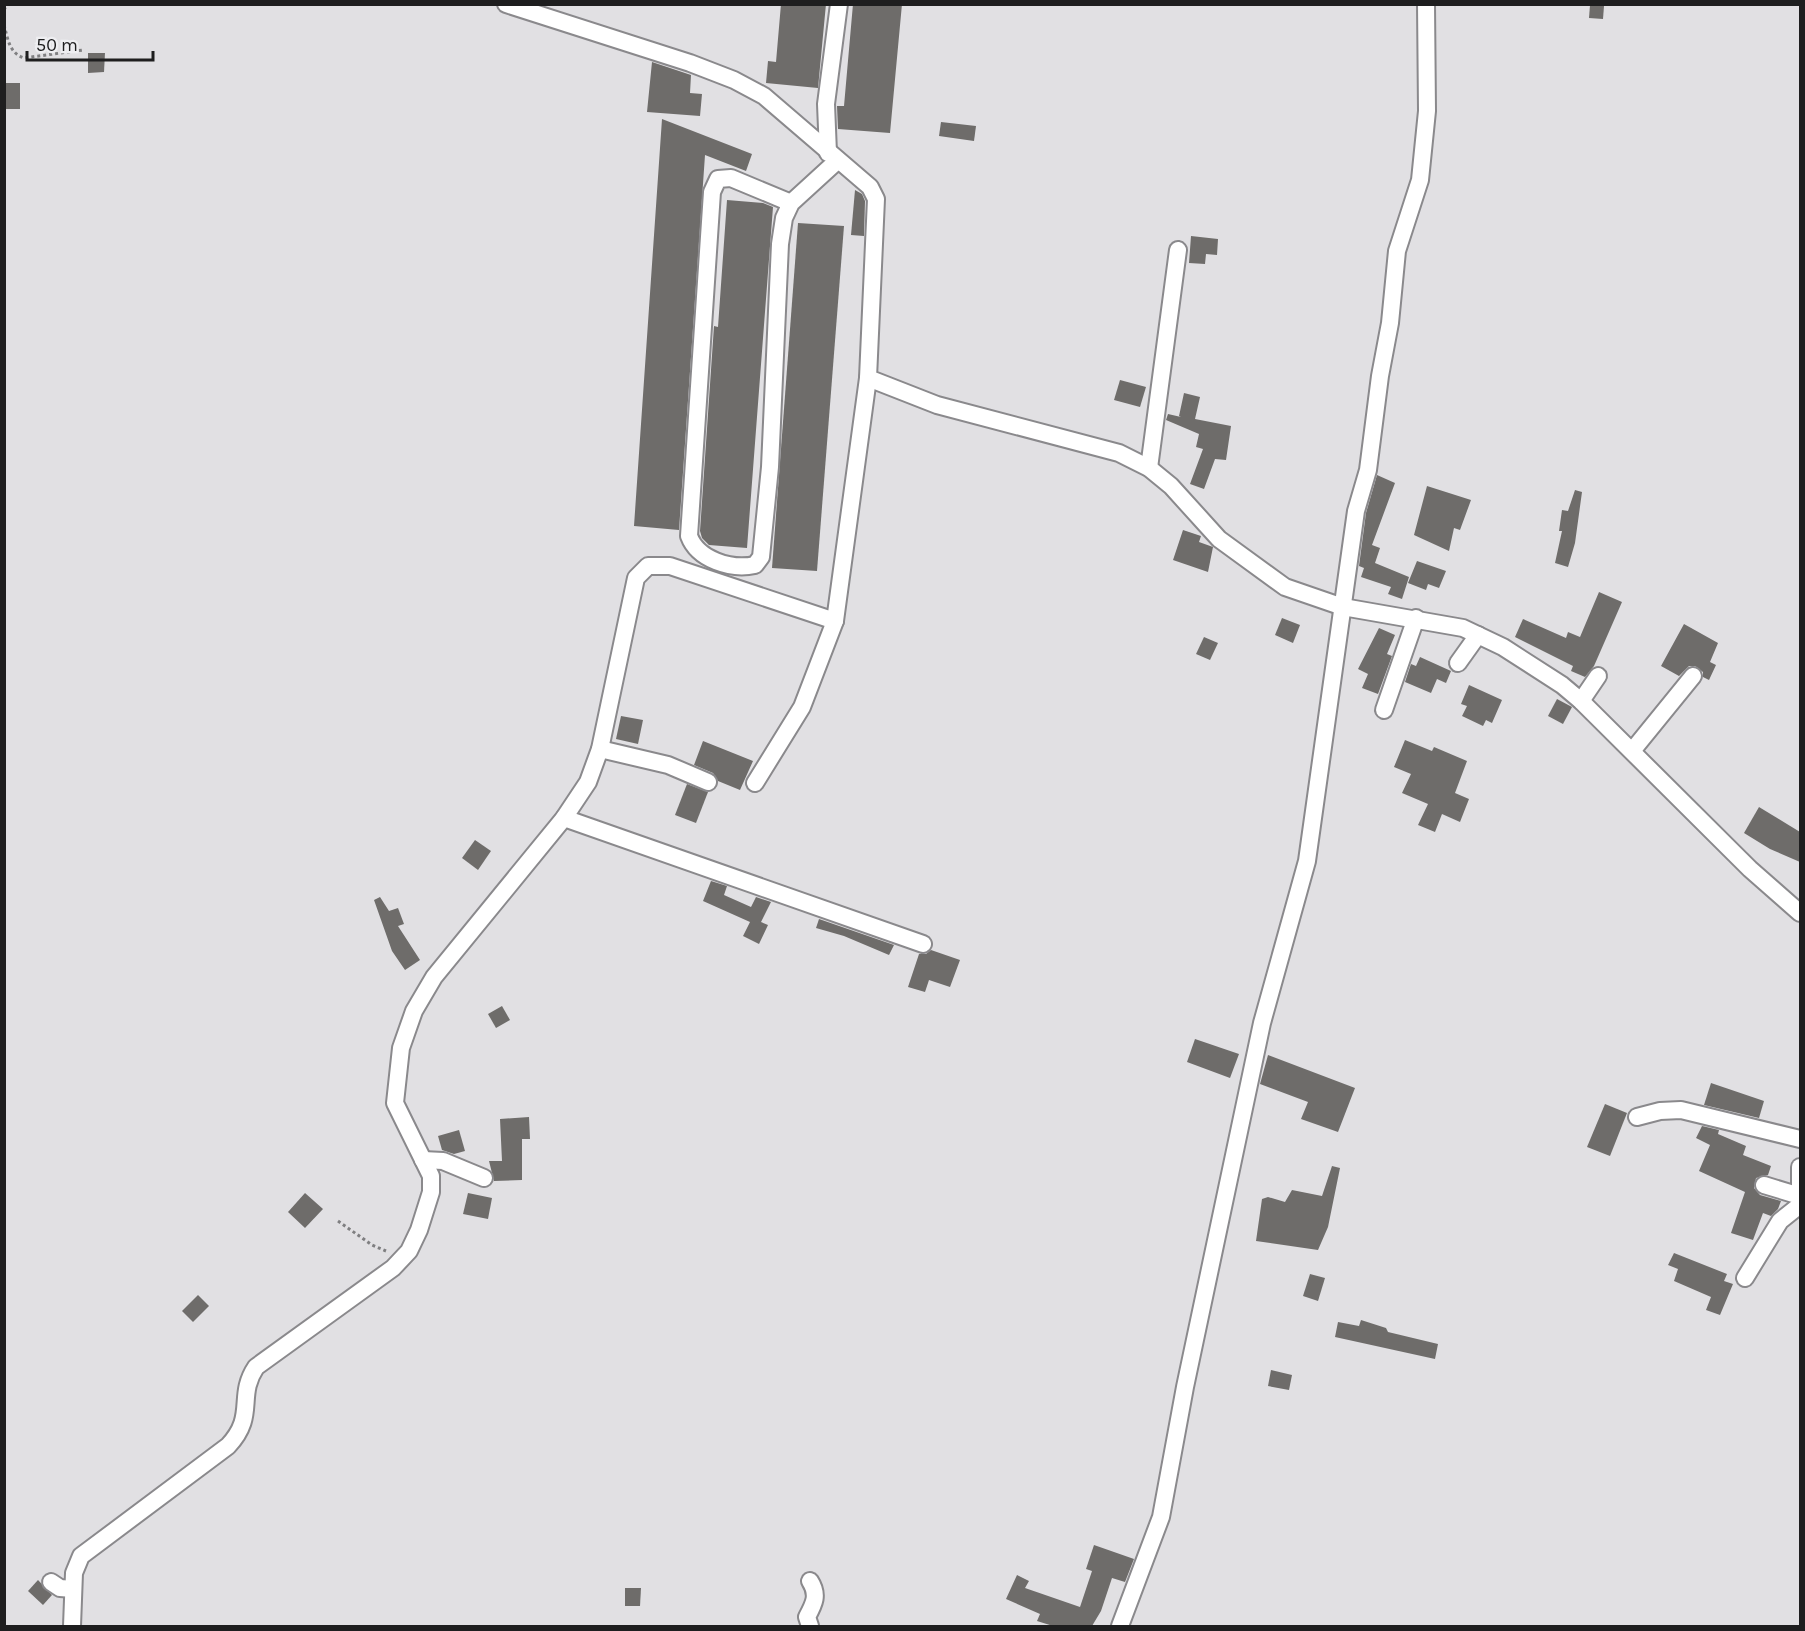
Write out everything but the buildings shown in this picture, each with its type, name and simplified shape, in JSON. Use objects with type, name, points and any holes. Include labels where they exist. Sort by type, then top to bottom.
[{"type":"street","points":[[506,4],[690,63],[734,80],[764,96],[870,187],[876,199],[868,378],[835,621],[802,707],[755,783]]},
{"type":"street","points":[[833,157],[826,104],[840,4]]},
{"type":"street","points":[[1120,1626],[1161,1517],[1185,1387],[1262,1023],[1308,861],[1356,511],[1368,470],[1380,376],[1390,323],[1397,251],[1420,180],[1427,111],[1426,4]]},
{"type":"street","points":[[791,202],[731,178],[718,180],[712,192],[689,536],[692,546],[707,558],[745,567],[755,565],[761,557],[770,467],[780,244],[784,218],[791,202],[833,157]]},
{"type":"street","points":[[1149,468],[1178,250]]},
{"type":"street","points":[[868,378],[937,405],[1119,453],[1149,468],[1171,486],[1219,539],[1285,587],[1314,599],[1343,607],[1463,628],[1503,646],[1562,685],[1581,701],[1750,869],[1800,913]]},
{"type":"street","points":[[72,1626],[74,1573],[81,1556],[228,1446],[240,1432],[245,1421],[246,1393],[250,1376],[256,1367],[393,1268],[409,1251],[419,1230],[431,1192],[431,1176],[395,1104],[401,1048],[414,1011],[434,977],[564,818],[588,782],[600,749],[633,583],[648,566],[670,566],[835,621]]},
{"type":"street","points":[[1384,710],[1416,618]]},
{"type":"street","points":[[1458,663],[1478,635]]},
{"type":"street","points":[[1581,701],[1598,676]]},
{"type":"street","points":[[1632,751],[1692,676]]},
{"type":"street","points":[[600,749],[668,765],[708,782]]},
{"type":"street","points":[[564,818],[923,944]]},
{"type":"street","points":[[1636,1117],[1660,1111],[1681,1110],[1800,1139]]},
{"type":"street","points":[[423,1160],[443,1161],[484,1178]]},
{"type":"street","points":[[1800,1167],[1800,1190]]},
{"type":"street","points":[[1764,1185],[1800,1196]]},
{"type":"street","points":[[1745,1278],[1780,1221],[1800,1205]]},
{"type":"street","points":[[810,1581],[815,1589],[816,1599],[807,1617],[810,1626]]},
{"type":"street","points":[[51,1582],[60,1588],[73,1590]]},
{"type":"path","points":[[4,10],[7,4]]},
{"type":"path","points":[[4,25],[10,47],[16,55],[24,58],[83,50]]},
{"type":"path","points":[[338,1221],[372,1245],[389,1252],[409,1251]]}]
